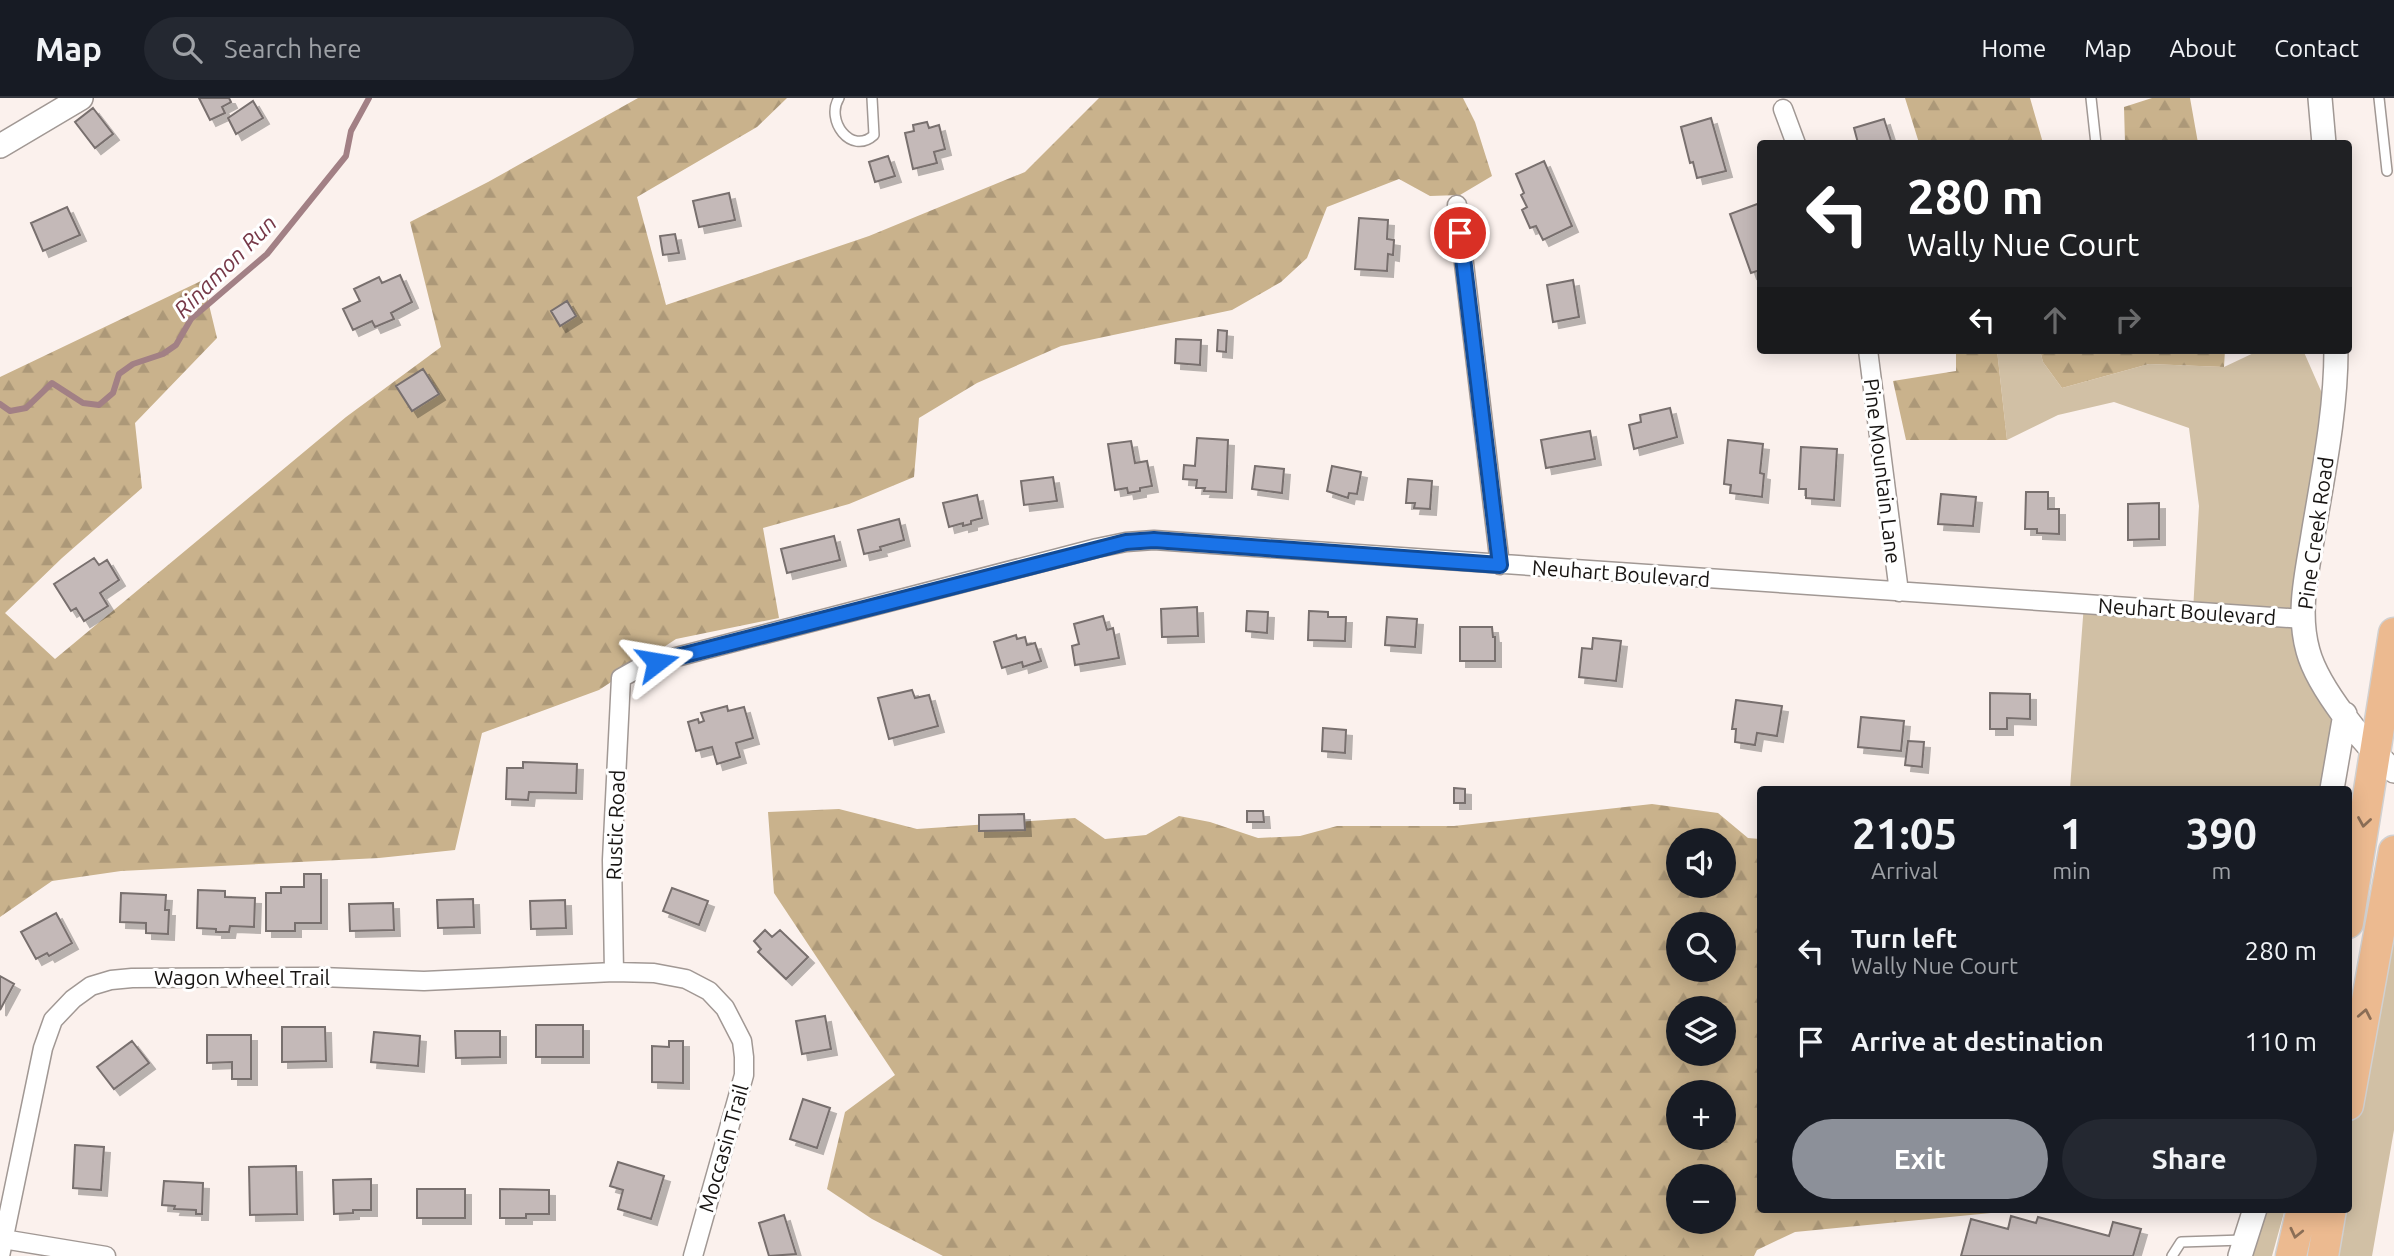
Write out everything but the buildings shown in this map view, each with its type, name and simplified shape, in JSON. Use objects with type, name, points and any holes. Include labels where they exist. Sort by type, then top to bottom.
[{"type":"highway","points":[[2352,904],[2384,763],[2394,633]]},
{"type":"highway","points":[[2352,1083],[2394,851]]},
{"type":"highway","points":[[2291,1256],[2301,1213]]},
{"type":"highway","points":[[2323,1256],[2330,1213]]},
{"type":"street","points":[[0,146],[81,98]]},
{"type":"street","points":[[2320,98],[2324,140]]},
{"type":"street","points":[[1783,108],[1795,140]]},
{"type":"street","points":[[1457,205],[1500,565]]},
{"type":"street","name":"Pine Mountain Lane","points":[[1869,354],[1899,592]]},
{"type":"street","name":"Pine Creek Road","points":[[2336,354],[2332,416],[2303,602],[2303,619],[2306,644],[2314,668],[2345,714],[2384,763]]},
{"type":"street","name":"Neuhart Boulevard","points":[[621,678],[657,662],[1126,542],[1154,540],[2303,619]]},
{"type":"street","name":"Rustic Road","points":[[614,972],[612,860],[621,678]]},
{"type":"street","points":[[2333,786],[2345,714]]},
{"type":"street","name":"Wagon Wheel Trail","points":[[2,1248],[43,1048],[54,1020],[73,999],[91,986],[132,978],[321,977],[424,981],[614,972],[654,973],[686,979]]},
{"type":"street","name":"Moccasin Trail","points":[[686,979],[709,991],[725,1008],[742,1041],[744,1057],[744,1075],[693,1256]]},
{"type":"street","points":[[2242,1248],[2254,1213]]},
{"type":"street","points":[[2,1248],[106,1256]]},
{"type":"lane","points":[[839,98],[834,106],[836,123],[841,133],[861,142],[874,135],[872,98]]},
{"type":"lane","points":[[2091,98],[2096,140]]},
{"type":"lane","points":[[2379,98],[2387,171]]},
{"type":"lane","points":[[2172,1256],[2181,1242],[2242,1248]]},
{"type":"shaded area","points":[[1997,354],[2041,354],[2043,362],[2062,388],[2149,364],[2224,367],[2252,354],[2305,354],[2332,416],[2303,619],[2345,714],[2333,786],[2070,786],[2084,604],[2193,611],[2199,506],[2189,428],[2114,402],[2058,415],[2007,440]]},
{"type":"shaded area","points":[[2394,851],[2394,1130],[2372,1256],[2323,1256],[2330,1213],[2352,1213],[2352,1088]]},
{"type":"shaded area","points":[[2262,1213],[2284,1213],[2272,1256],[2248,1256]]},
{"type":"green space","points":[[638,98],[787,98],[757,127],[637,197],[666,305],[869,236],[1025,172],[1099,98],[1463,98],[1475,122],[1492,176],[1460,195],[1430,196],[1399,179],[1327,207],[1307,258],[1281,282],[1232,310],[1061,346],[977,383],[919,418],[914,477],[849,504],[763,528],[779,618],[676,639],[599,690],[482,733],[455,850],[379,858],[121,871],[52,881],[0,917],[0,377],[203,280],[217,338],[135,423],[142,488],[62,558],[5,613],[55,659],[346,417],[441,347],[410,222],[488,182]]},
{"type":"green space","points":[[1905,98],[2030,98],[2042,140],[1918,140]]},
{"type":"green space","points":[[2152,98],[2190,98],[2197,140],[2125,140],[2124,107]]},
{"type":"green space","points":[[1956,354],[1997,354],[2007,440],[1906,440],[1893,381],[1956,371]]},
{"type":"green space","points":[[2041,354],[2225,354],[2224,367],[2149,364],[2062,388],[2043,362]]},
{"type":"green space","points":[[1652,804],[1718,813],[1736,828],[1748,838],[1757,839],[1757,1213],[1991,1213],[1795,1232],[1757,1250],[1754,1256],[943,1256],[872,1219],[827,1189],[845,1112],[895,1075],[774,893],[768,812],[839,809],[917,829],[1075,818],[1105,839],[1146,835],[1179,816],[1210,822],[1258,838],[1300,836],[1337,826],[1454,826]]},
{"type":"waterway","name":"Rinamon Run","points":[[0,404],[10,411],[26,408],[52,383],[83,403],[99,405],[113,393],[119,374],[133,364],[163,354],[176,345],[191,319],[267,254],[346,156],[351,131],[369,98]]},
{"type":"route","points":[[657,662],[1126,542],[1154,540],[1500,565],[1460,233]]}]
